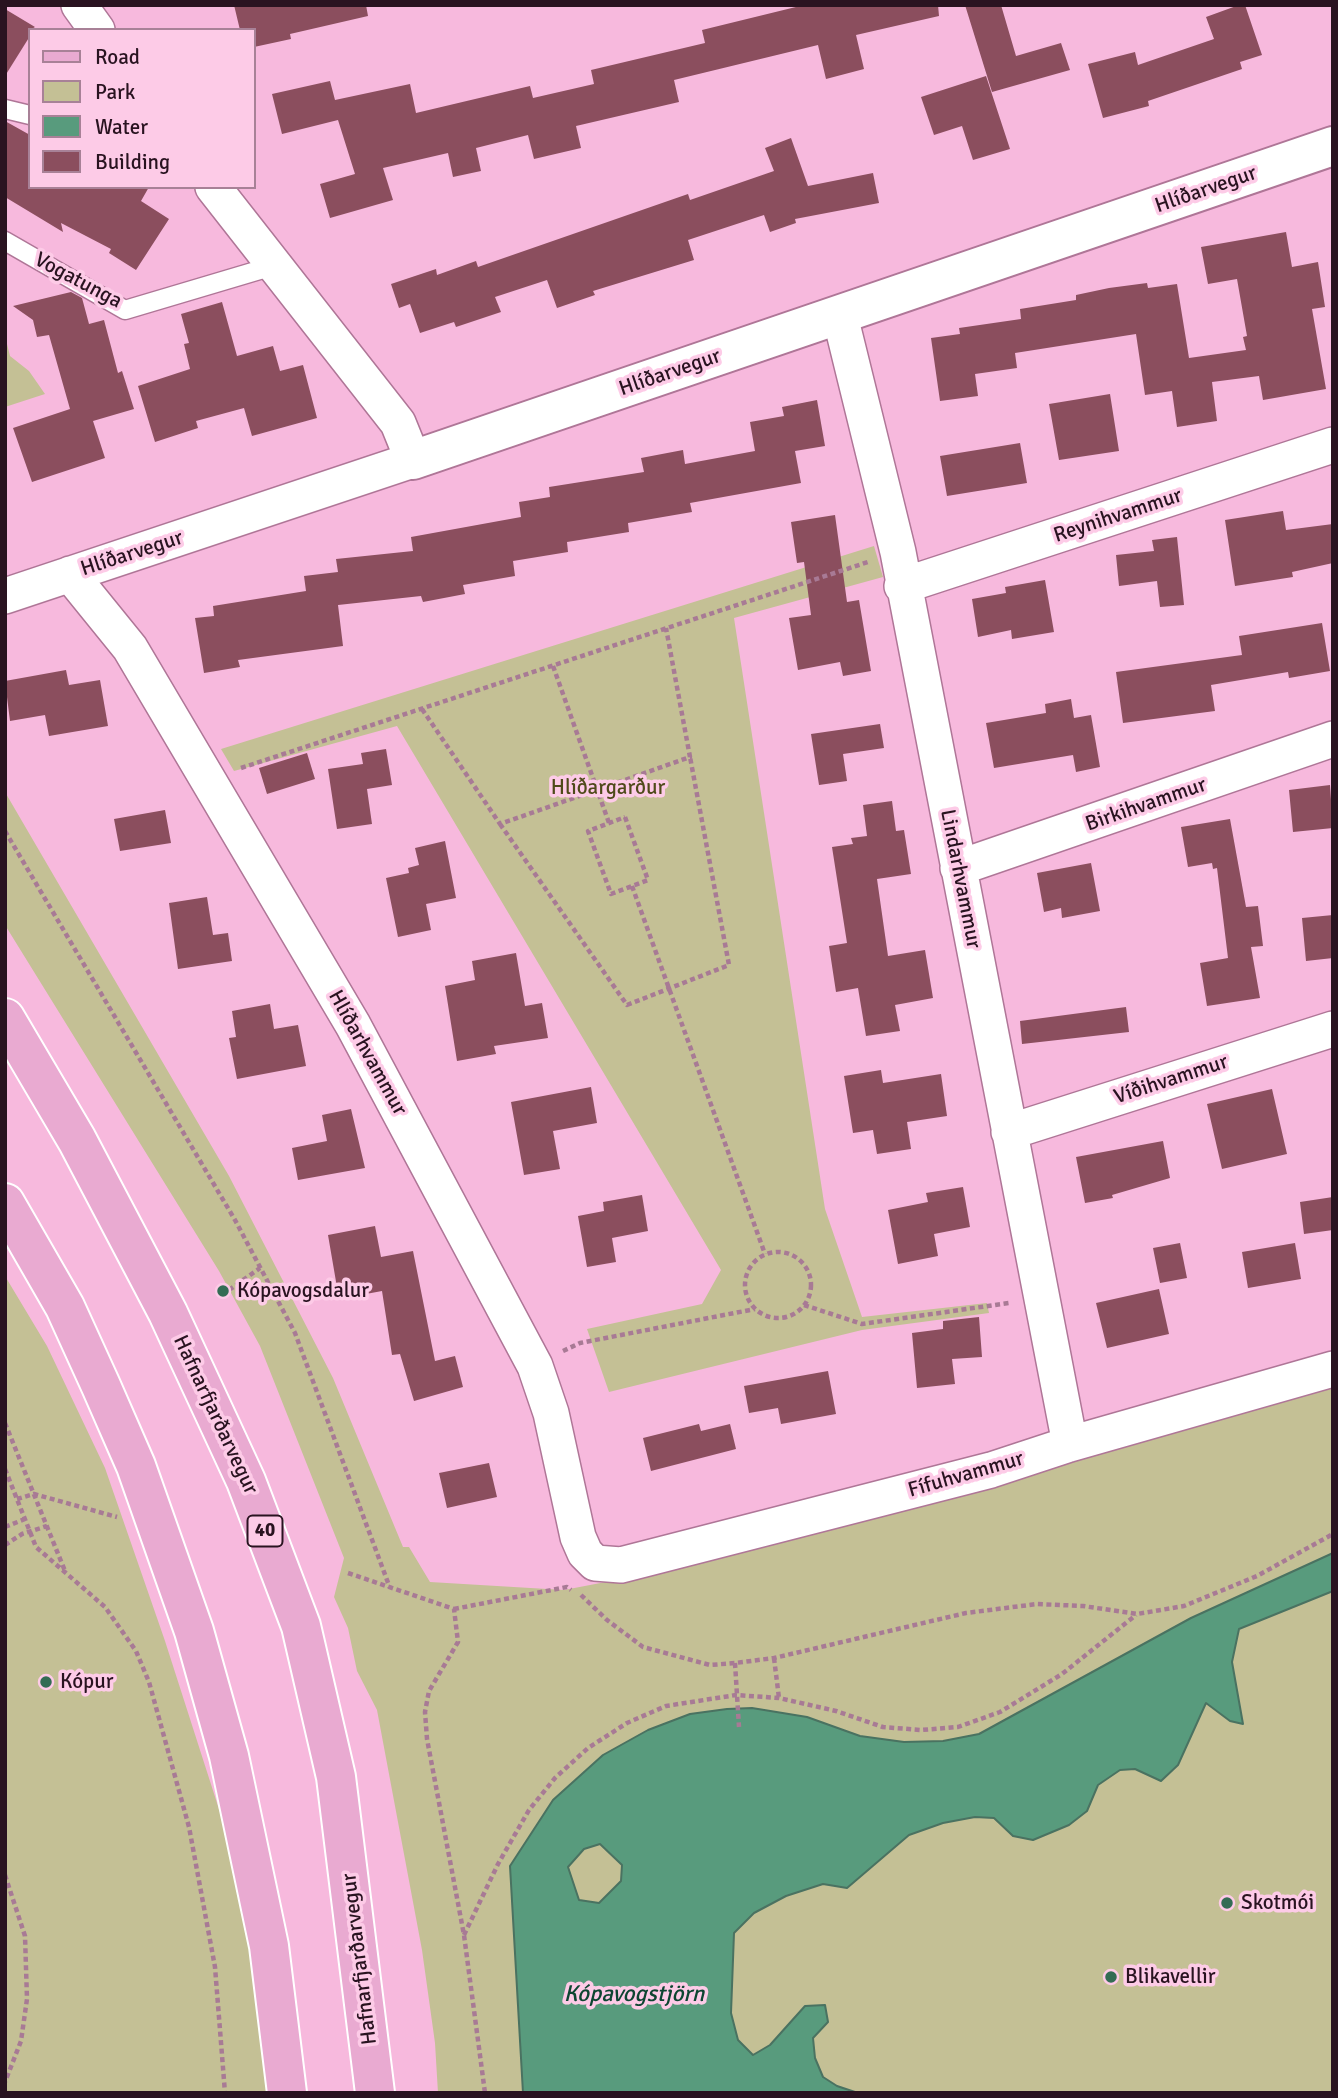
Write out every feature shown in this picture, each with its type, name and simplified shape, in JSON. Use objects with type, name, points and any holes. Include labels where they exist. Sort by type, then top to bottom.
[{"type":"main road","name":"Hafnarfjarðarvegur","points":[[5,1018],[77,1140],[167,1313],[246,1481],[301,1626],[336,1777],[375,2093]]},
{"type":"main road","points":[[5,1203],[65,1307],[101,1386],[136,1466],[194,1631],[229,1756],[269,1946],[287,2093]]},
{"type":"street","points":[[79,5],[96,28]]},
{"type":"street","name":"Hlíðarvegur","points":[[5,596],[841,316],[1333,146]]},
{"type":"street","points":[[215,189],[398,423],[414,460]]},
{"type":"street","name":"Lindarhvammur","points":[[841,316],[900,569],[1070,1444]]},
{"type":"street","name":"Reynihvammur","points":[[900,569],[1333,445]]},
{"type":"street","name":"Hlíðarhvammur","points":[[70,574],[130,648],[353,1025],[535,1366],[551,1413],[578,1537],[585,1553],[595,1563]]},
{"type":"street","name":"Birkihvammur","points":[[958,868],[1333,739]]},
{"type":"street","name":"Víðihvammur","points":[[1009,1132],[1333,1029]]},
{"type":"street","name":"Fífuhvammur","points":[[595,1563],[621,1566],[991,1471],[1070,1444],[1333,1369]]},
{"type":"lane","points":[[5,109],[28,115]]},
{"type":"lane","name":"Vogatunga","points":[[5,241],[125,310],[273,266]]},
{"type":"path","points":[[208,779],[666,628],[900,569]]},
{"type":"path","points":[[422,709],[627,1005],[729,965],[666,628]]},
{"type":"path","points":[[553,666],[610,823]]},
{"type":"path","points":[[500,824],[690,757]]},
{"type":"path","points":[[625,817],[648,880],[632,886],[611,894],[588,831],[625,817]]},
{"type":"path","points":[[5,831],[228,1208],[295,1333],[390,1588]]},
{"type":"path","points":[[632,886],[765,1254]]},
{"type":"path","points":[[786,1253],[804,1265],[811,1284],[804,1305],[786,1317],[765,1315],[755,1309],[745,1290],[749,1269],[765,1254],[786,1253]]},
{"type":"path","points":[[229,1290],[260,1268]]},
{"type":"path","points":[[804,1305],[862,1324],[1042,1299]]},
{"type":"path","points":[[535,1366],[580,1343],[755,1309]]},
{"type":"path","points":[[5,1423],[65,1572]]},
{"type":"path","points":[[5,1469],[36,1547],[106,1607],[136,1651],[159,1714],[189,1827],[215,1967],[225,2093]]},
{"type":"path","points":[[17,1499],[34,1494],[118,1517]]},
{"type":"path","points":[[5,1527],[25,1519]]},
{"type":"path","points":[[5,1545],[30,1531],[47,1526]]},
{"type":"path","points":[[348,1573],[454,1609],[567,1587],[583,1596],[607,1620],[643,1647],[710,1665],[774,1658],[966,1613],[1025,1605],[1083,1606],[1137,1614],[1184,1606],[1257,1576],[1333,1534]]},
{"type":"path","points":[[454,1609],[458,1642],[429,1690],[425,1712],[427,1739],[464,1935],[485,2093]]},
{"type":"path","points":[[464,1935],[498,1864],[529,1810],[555,1778],[588,1748],[627,1723],[666,1706],[736,1695],[779,1698],[883,1727],[921,1730],[958,1727],[1000,1712],[1062,1674],[1137,1614]]},
{"type":"path","points":[[774,1658],[779,1698]]},
{"type":"path","points":[[735,1663],[739,1727]]},
{"type":"path","points":[[5,1875],[25,1936],[27,1999],[20,2041],[5,2082]]},
{"type":"green space","points":[[5,336],[10,356],[29,371],[45,394],[5,407]]},
{"type":"green space","name":"Hlíðargarður","points":[[874,546],[883,577],[734,618],[825,1209],[862,1317],[987,1303],[989,1313],[862,1330],[609,1392],[587,1329],[702,1304],[721,1270],[397,726],[234,771],[221,749]]},
{"type":"green space","points":[[5,792],[229,1176],[333,1378],[403,1547],[409,1547],[430,1582],[564,1590],[616,1580],[1333,1382],[1333,2093],[438,2093],[435,2043],[422,1950],[377,1710],[357,1671],[348,1628],[334,1597],[344,1558],[260,1346],[219,1271],[5,925]]},
{"type":"green space","points":[[5,1276],[47,1346],[105,1468],[165,1641],[243,1884],[271,2093],[5,2093]]},
{"type":"water","name":"Kópavogstjörn","points":[[1333,1553],[1333,1591],[1239,1629],[1232,1662],[1243,1724],[1230,1721],[1206,1703],[1178,1765],[1161,1781],[1135,1769],[1120,1770],[1098,1785],[1087,1811],[1069,1825],[1033,1840],[1013,1836],[994,1818],[975,1817],[943,1823],[909,1835],[847,1888],[823,1884],[786,1896],[754,1913],[734,1933],[731,2013],[738,2040],[753,2055],[770,2045],[805,2006],[825,2005],[828,2022],[813,2038],[815,2058],[823,2077],[837,2086],[858,2093],[523,2093],[510,1866],[553,1800],[603,1755],[648,1730],[690,1714],[727,1709],[752,1708],[807,1717],[860,1736],[904,1742],[943,1741],[979,1734],[1191,1618]],"holes":[[[600,1844],[622,1865],[621,1881],[599,1903],[579,1900],[568,1867],[584,1849]]]},
{"type":"building","points":[[234,5],[366,5],[368,16],[290,34],[291,39],[256,47],[256,28],[240,28]]},
{"type":"building","points":[[804,5],[938,5],[939,16],[856,35],[864,69],[826,79],[818,45],[674,80],[679,102],[576,126],[581,148],[534,159],[528,135],[476,148],[481,171],[453,177],[448,153],[383,168],[393,200],[330,218],[320,184],[355,174],[338,120],[282,134],[272,94],[330,81],[335,100],[410,84],[416,113],[530,86],[533,98],[594,84],[591,70],[705,43],[702,30]]},
{"type":"building","points":[[965,5],[1001,5],[1016,56],[1061,43],[1070,70],[992,92]]},
{"type":"building","points":[[1245,5],[1262,55],[1240,62],[1242,69],[1148,101],[1149,106],[1103,118],[1088,64],[1135,52],[1138,65],[1214,39],[1206,17]]},
{"type":"building","points":[[5,9],[35,27],[28,28],[28,39],[5,76]]},
{"type":"building","points":[[986,76],[1010,149],[973,160],[962,126],[934,135],[921,97]]},
{"type":"building","points":[[5,121],[28,134],[28,189],[148,189],[141,201],[169,219],[136,270],[109,253],[111,249],[61,223],[63,232],[5,197]]},
{"type":"building","points":[[791,138],[808,186],[873,173],[879,203],[795,219],[796,223],[770,232],[764,215],[688,240],[694,260],[593,291],[595,295],[557,308],[547,280],[495,297],[501,312],[456,327],[454,322],[420,333],[410,304],[399,308],[391,284],[436,269],[437,275],[476,261],[478,267],[688,194],[690,200],[774,171],[765,148]]},
{"type":"building","points":[[1286,232],[1292,267],[1318,262],[1325,307],[1312,309],[1326,389],[1263,400],[1259,376],[1212,382],[1217,421],[1177,427],[1172,391],[1145,395],[1136,334],[1015,353],[1017,368],[975,374],[978,396],[940,401],[931,338],[960,334],[959,328],[1021,319],[1020,309],[1076,300],[1076,295],[1109,288],[1147,283],[1148,288],[1177,284],[1189,358],[1246,350],[1243,337],[1247,336],[1237,279],[1208,284],[1201,247]]},
{"type":"building","points":[[71,292],[82,298],[89,324],[104,320],[118,373],[122,371],[134,409],[93,421],[105,458],[32,482],[13,428],[70,409],[49,335],[37,337],[33,320],[13,306]]},
{"type":"building","points":[[222,302],[237,356],[273,346],[280,371],[303,365],[317,418],[252,436],[244,408],[196,421],[198,428],[155,442],[138,386],[190,369],[184,344],[189,343],[181,314]]},
{"type":"building","points":[[1110,394],[1119,451],[1059,460],[1049,404]]},
{"type":"building","points":[[817,400],[825,446],[795,451],[801,483],[690,503],[692,512],[628,523],[629,532],[567,542],[568,552],[513,561],[515,576],[463,585],[465,594],[423,602],[421,596],[338,605],[343,646],[238,660],[240,667],[204,673],[195,618],[214,616],[213,606],[306,591],[304,576],[338,572],[336,559],[413,551],[411,537],[521,517],[519,502],[550,497],[549,487],[644,472],[641,458],[683,450],[685,464],[755,451],[750,422],[784,416],[782,407]]},
{"type":"building","points":[[1020,443],[1027,483],[947,496],[940,456]]},
{"type":"building","points":[[1283,511],[1286,530],[1333,524],[1333,563],[1292,572],[1293,577],[1235,586],[1225,520]]},
{"type":"building","points":[[835,515],[847,602],[859,600],[871,671],[843,676],[840,662],[798,670],[789,618],[811,615],[804,562],[797,563],[791,522]]},
{"type":"building","points":[[1177,537],[1184,605],[1160,607],[1157,581],[1119,586],[1116,555],[1154,551],[1152,540]]},
{"type":"building","points":[[1045,580],[1054,632],[1012,639],[1011,630],[978,637],[972,599],[1006,593],[1005,587]]},
{"type":"building","points":[[1322,623],[1330,671],[1289,678],[1288,672],[1211,685],[1215,711],[1123,723],[1116,672],[1242,655],[1239,636]]},
{"type":"building","points":[[66,670],[69,685],[100,680],[108,726],[49,736],[45,715],[10,721],[5,681]]},
{"type":"building","points":[[1071,699],[1074,718],[1091,715],[1100,767],[1076,772],[1073,755],[994,768],[986,723],[1046,713],[1045,704]]},
{"type":"building","points":[[880,724],[884,748],[843,754],[847,781],[819,785],[811,734]]},
{"type":"building","points":[[386,749],[392,785],[367,789],[372,824],[337,829],[328,769],[363,764],[361,753]]},
{"type":"building","points":[[307,753],[315,779],[267,794],[259,768]]},
{"type":"building","points":[[1330,785],[1333,828],[1293,832],[1289,790]]},
{"type":"building","points":[[892,801],[896,831],[904,830],[911,874],[877,879],[888,956],[925,950],[933,998],[895,1005],[900,1031],[866,1036],[858,988],[836,992],[829,946],[847,943],[832,847],[853,844],[851,838],[867,836],[863,805]]},
{"type":"building","points":[[165,810],[171,843],[120,851],[114,819]]},
{"type":"building","points":[[1230,819],[1246,907],[1258,906],[1263,946],[1251,947],[1260,998],[1207,1006],[1200,963],[1228,958],[1217,868],[1213,869],[1212,863],[1188,867],[1181,827]]},
{"type":"building","points":[[445,841],[456,898],[426,904],[431,930],[398,937],[386,878],[409,873],[408,868],[419,865],[415,848]]},
{"type":"building","points":[[1091,863],[1100,911],[1062,918],[1061,908],[1044,912],[1037,873]]},
{"type":"building","points":[[207,897],[213,935],[228,933],[232,961],[178,969],[169,903]]},
{"type":"building","points":[[1333,915],[1333,958],[1306,961],[1302,918]]},
{"type":"building","points":[[516,953],[525,1006],[542,1003],[548,1038],[494,1046],[496,1054],[457,1061],[445,986],[475,980],[472,961]]},
{"type":"building","points":[[270,1004],[274,1029],[298,1025],[306,1066],[237,1079],[229,1038],[236,1037],[232,1011]]},
{"type":"building","points":[[1126,1007],[1129,1032],[1022,1044],[1020,1021]]},
{"type":"building","points":[[881,1070],[883,1083],[941,1074],[947,1116],[907,1122],[911,1149],[877,1154],[873,1130],[853,1133],[844,1076]]},
{"type":"building","points":[[591,1087],[597,1123],[553,1131],[560,1169],[524,1175],[511,1102]]},
{"type":"building","points":[[1272,1089],[1287,1154],[1222,1169],[1207,1104]]},
{"type":"building","points":[[351,1109],[365,1168],[298,1180],[292,1148],[327,1141],[322,1115]]},
{"type":"building","points":[[1163,1141],[1170,1178],[1112,1195],[1113,1198],[1085,1203],[1076,1157]]},
{"type":"building","points":[[963,1187],[970,1227],[934,1234],[938,1256],[898,1264],[888,1210],[928,1202],[926,1193]]},
{"type":"building","points":[[642,1195],[648,1231],[612,1238],[616,1262],[587,1267],[578,1216],[604,1211],[603,1202]]},
{"type":"building","points":[[1333,1197],[1333,1230],[1304,1234],[1300,1202]]},
{"type":"building","points":[[375,1226],[381,1257],[413,1251],[435,1361],[455,1356],[463,1387],[414,1401],[400,1354],[392,1355],[382,1291],[339,1299],[328,1235]]},
{"type":"building","points":[[1180,1243],[1187,1278],[1160,1283],[1153,1248]]},
{"type":"building","points":[[1295,1243],[1301,1279],[1248,1288],[1242,1252]]},
{"type":"building","points":[[1159,1289],[1169,1334],[1107,1348],[1096,1303]]},
{"type":"building","points":[[979,1317],[982,1357],[952,1359],[955,1384],[917,1388],[912,1333],[943,1329],[943,1321]]},
{"type":"building","points":[[828,1371],[836,1414],[781,1424],[778,1408],[749,1413],[744,1386]]},
{"type":"building","points":[[699,1424],[701,1431],[730,1424],[736,1449],[651,1471],[643,1438]]},
{"type":"building","points":[[489,1463],[497,1497],[447,1508],[439,1473]]},
{"type":"place","name":"Kópavogsdalur","points":[[223,1291]]},
{"type":"place","name":"Kópur","points":[[46,1682]]},
{"type":"place","name":"Skotmói","points":[[1227,1903]]},
{"type":"place","name":"Blikavellir","points":[[1111,1977]]}]
